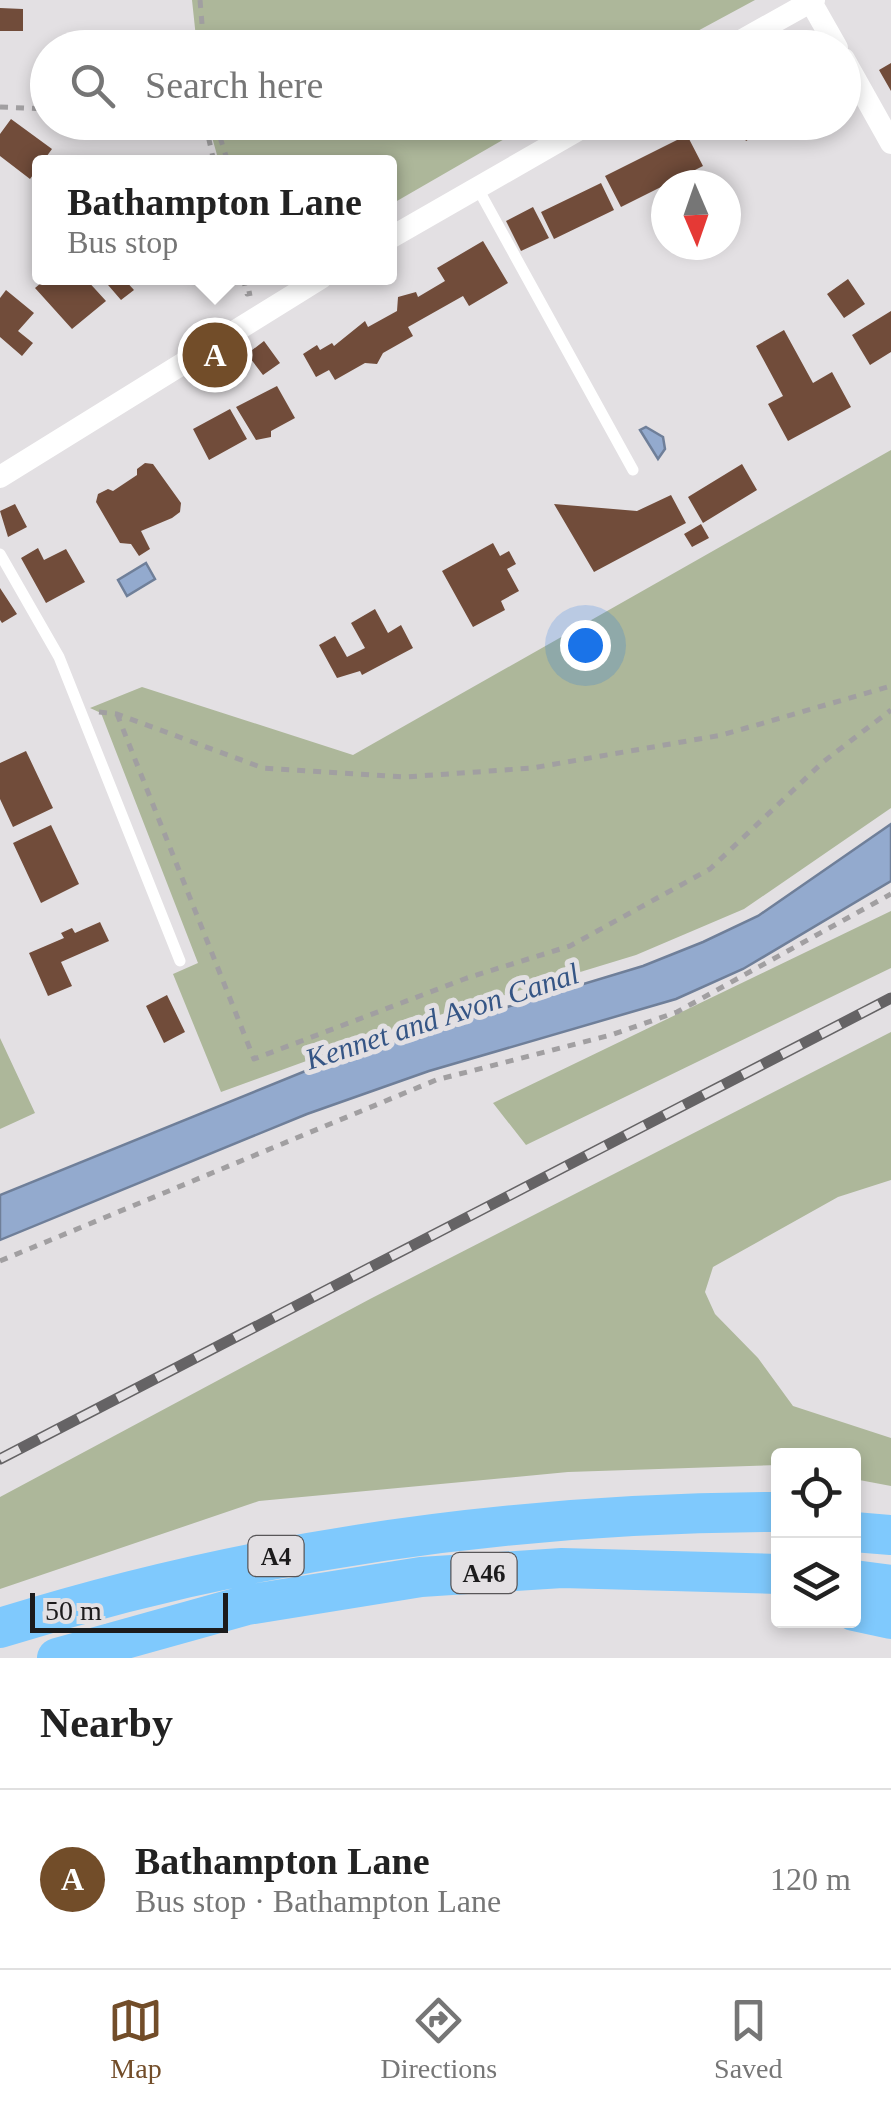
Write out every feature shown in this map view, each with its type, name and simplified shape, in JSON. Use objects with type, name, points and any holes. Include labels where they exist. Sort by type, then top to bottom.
[{"type":"highway","points":[[559,1523],[771,1512]]},
{"type":"highway","points":[[861,1512],[891,1514]]},
{"type":"highway","points":[[559,1523],[771,1527]]},
{"type":"highway","name":"A4","points":[[0,1628],[115,1592],[276,1556],[559,1523]]},
{"type":"highway","points":[[861,1533],[891,1536]]},
{"type":"highway","name":"A46","points":[[194,1623],[247,1604],[421,1577],[562,1568],[771,1574]]},
{"type":"highway","points":[[861,1581],[891,1585]]},
{"type":"highway","points":[[57,1658],[194,1623],[493,1588],[593,1587],[771,1600]]},
{"type":"highway","points":[[861,1613],[891,1619]]},
{"type":"street","points":[[761,30],[813,1],[828,30]]},
{"type":"street","points":[[861,89],[891,143]]},
{"type":"street","points":[[397,234],[560,140]]},
{"type":"street","points":[[0,477],[310,285]]},
{"type":"lane","points":[[478,187],[633,470]]},
{"type":"lane","points":[[0,554],[59,656],[180,961]]},
{"type":"path","points":[[200,0],[202,30]]},
{"type":"path","points":[[0,107],[30,108]]},
{"type":"path","points":[[83,713],[117,714],[263,768],[405,777],[532,768],[722,735],[891,686]]},
{"type":"path","points":[[117,714],[254,1059],[467,978],[570,946],[710,869],[823,762],[891,710]]},
{"type":"path","points":[[0,1261],[436,1080],[611,1035],[676,1012],[891,894]]},
{"type":"green space","points":[[192,0],[755,0],[699,30],[195,30]]},
{"type":"green space","points":[[213,140],[503,140],[397,201],[397,155],[217,155]]},
{"type":"green space","points":[[891,450],[891,808],[744,909],[636,955],[400,1027],[221,1092],[173,974],[198,963],[101,713],[90,708],[142,687],[353,755]]},
{"type":"green space","points":[[891,911],[891,968],[526,1145],[493,1103]]},
{"type":"green space","points":[[891,1032],[891,1180],[838,1197],[713,1267],[705,1292],[715,1314],[758,1358],[793,1406],[891,1438],[891,1486],[861,1480],[861,1448],[771,1448],[771,1465],[568,1472],[259,1501],[0,1589],[0,1497],[370,1299]]},
{"type":"green space","points":[[0,1038],[35,1113],[0,1129]]},
{"type":"water","points":[[646,427],[663,437],[665,449],[658,459],[640,430]]},
{"type":"water","points":[[146,563],[155,579],[127,596],[118,580]]},
{"type":"water","points":[[891,824],[891,881],[743,969],[676,999],[429,1071],[307,1114],[0,1240],[0,1195],[335,1059],[643,966],[703,942],[758,916]]},
{"type":"building","points":[[0,8],[23,9],[23,31],[0,31]]},
{"type":"building","points":[[891,63],[891,91],[879,70]]},
{"type":"building","points":[[11,119],[30,133],[30,140],[40,140],[52,149],[48,155],[32,155],[30,179],[0,156],[0,134]]},
{"type":"building","points":[[677,140],[690,140],[703,166],[695,170],[651,170],[651,192],[621,207],[605,176]]},
{"type":"building","points":[[601,183],[614,210],[554,239],[541,212]]},
{"type":"building","points":[[533,207],[549,238],[521,251],[506,221]]},
{"type":"building","points":[[483,241],[508,283],[469,306],[463,296],[408,327],[413,336],[383,353],[377,364],[365,363],[335,380],[329,370],[316,377],[303,354],[317,345],[320,350],[332,343],[334,346],[365,321],[368,327],[397,311],[398,297],[416,292],[418,297],[445,281],[437,268]]},
{"type":"building","points":[[848,279],[865,304],[844,318],[827,294]]},
{"type":"building","points":[[91,285],[106,301],[72,329],[35,288]]},
{"type":"building","points":[[108,285],[129,285],[134,290],[121,300]]},
{"type":"building","points":[[6,290],[34,313],[18,331],[33,343],[22,356],[0,337],[0,298]]},
{"type":"building","points":[[891,311],[891,352],[870,365],[852,335]]},
{"type":"building","points":[[784,330],[813,383],[832,372],[851,407],[788,441],[768,404],[783,396],[756,346]]},
{"type":"building","points":[[264,341],[280,363],[263,375],[247,354]]},
{"type":"building","points":[[277,386],[295,418],[271,431],[271,437],[256,440],[236,407]]},
{"type":"building","points":[[230,409],[247,439],[209,460],[193,429]]},
{"type":"building","points":[[145,463],[153,464],[181,503],[180,512],[172,518],[141,531],[150,549],[139,556],[131,544],[120,543],[96,502],[98,494],[113,491],[137,475],[137,469]]},
{"type":"building","points":[[742,464],[757,490],[703,523],[688,497]]},
{"type":"building","points":[[671,495],[686,523],[594,572],[554,504],[637,511]]},
{"type":"building","points":[[15,504],[27,527],[8,537],[0,511]]},
{"type":"building","points":[[701,524],[709,538],[692,547],[684,534]]},
{"type":"building","points":[[493,543],[500,556],[509,551],[516,564],[507,569],[519,591],[501,601],[505,610],[473,627],[442,571]]},
{"type":"building","points":[[38,548],[44,560],[66,549],[85,582],[46,603],[21,558]]},
{"type":"building","points":[[0,588],[17,614],[2,623],[0,620]]},
{"type":"building","points":[[375,609],[388,633],[401,625],[413,648],[362,675],[360,671],[337,678],[319,645],[335,636],[347,657],[365,648],[351,623]]},
{"type":"building","points":[[26,751],[53,808],[13,827],[0,799],[0,763]]},
{"type":"building","points":[[51,825],[79,884],[41,903],[13,843]]},
{"type":"building","points":[[100,922],[109,941],[61,962],[72,986],[48,996],[29,953],[64,938],[61,933],[72,928],[75,933]]},
{"type":"building","points":[[167,995],[185,1032],[164,1043],[146,1006]]},
{"type":"railway","points":[[0,1459],[891,998]]},
{"type":"place","name":"Bathampton Lane","points":[[215,355]]},
{"type":"water label","name":"Kennet and Avon Canal","points":[[442,1016]]}]
